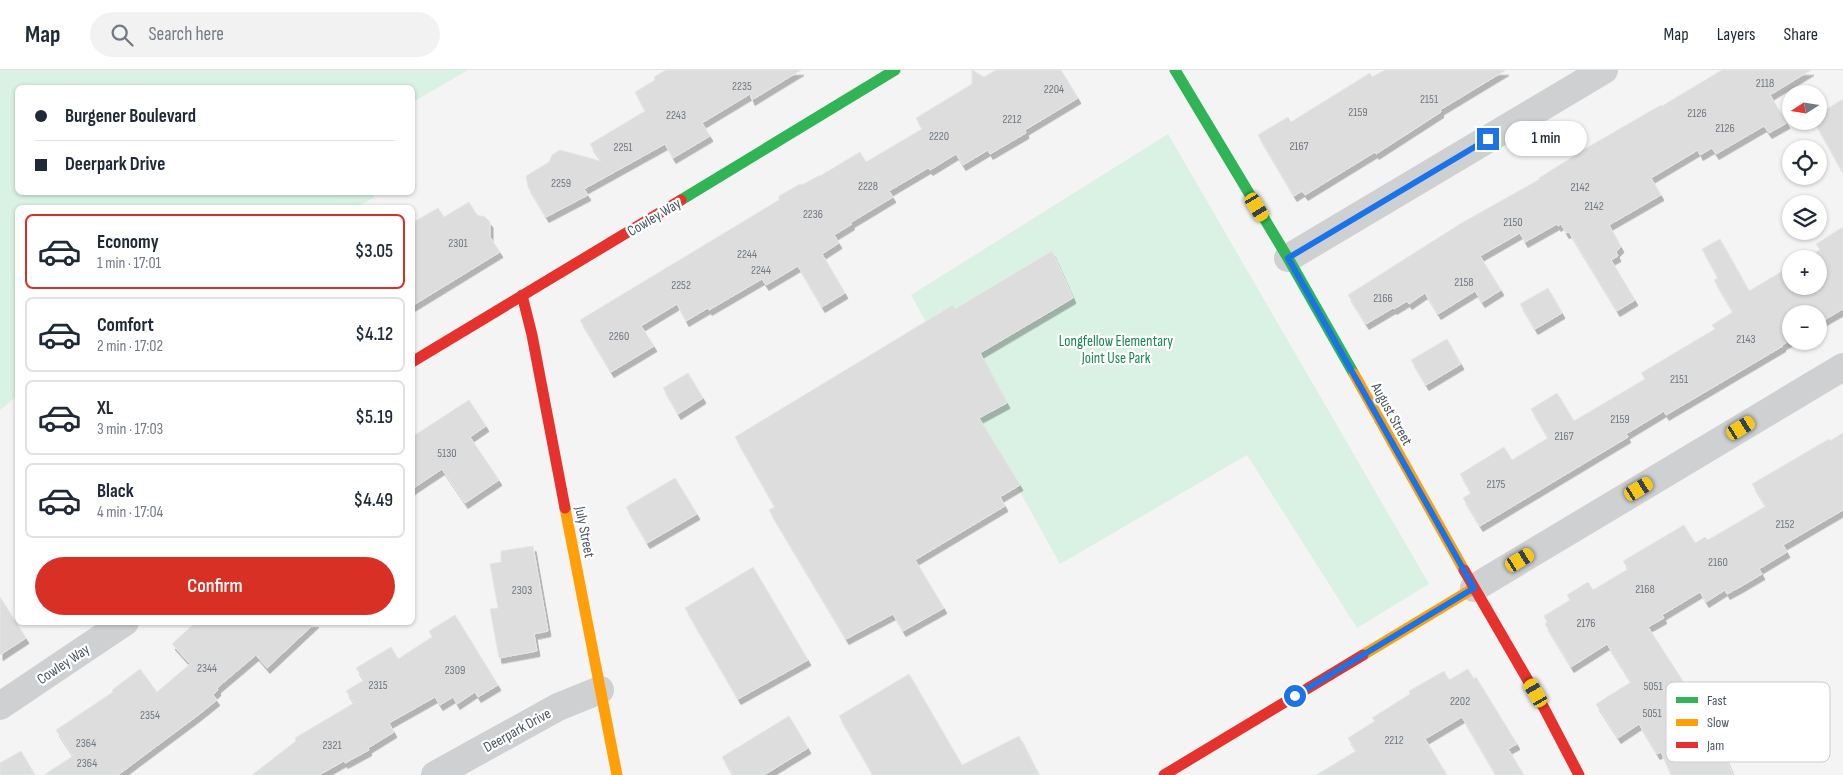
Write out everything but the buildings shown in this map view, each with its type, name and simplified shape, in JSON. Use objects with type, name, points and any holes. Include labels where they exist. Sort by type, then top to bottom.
[{"type":"street","name":"Cowley Way","points":[[415,360],[896,70]]},
{"type":"street","name":"August Street","points":[[1175,70],[1288,258],[1474,588],[1544,708],[1578,775]]},
{"type":"street","points":[[1288,258],[1604,70]]},
{"type":"street","name":"July Street","points":[[522,295],[532,335],[617,775]]},
{"type":"street","points":[[1164,775],[1843,366]]},
{"type":"street","name":"Cowley Way","points":[[0,706],[121,625]]},
{"type":"street","name":"Deerpark Drive","points":[[435,775],[558,707],[600,690]]},
{"type":"green space","points":[[0,70],[468,70],[415,101],[415,85],[15,85],[15,195],[373,195],[374,198],[360,205],[15,205],[15,398],[0,410]]},
{"type":"green space","name":"Longfellow Elementary Joint Use Park","points":[[1168,134],[1429,584],[1357,628],[1247,455],[1060,564],[911,295]]},
{"type":"traffic: fast","points":[[681,200],[895,70]]},
{"type":"traffic: fast","points":[[1175,70],[1288,258],[1354,374]]},
{"type":"traffic: slow","points":[[1354,374],[1464,570]]},
{"type":"traffic: slow","points":[[565,508],[617,775]]},
{"type":"traffic: slow","points":[[1363,655],[1474,588]]},
{"type":"traffic: jam","points":[[415,360],[681,200]]},
{"type":"traffic: jam","points":[[522,295],[532,335],[565,508]]},
{"type":"traffic: jam","points":[[1464,570],[1544,708],[1579,775]]},
{"type":"traffic: jam","points":[[1164,775],[1363,655]]},
{"type":"route","points":[[1295,696],[1474,588],[1288,258],[1488,139]]}]
